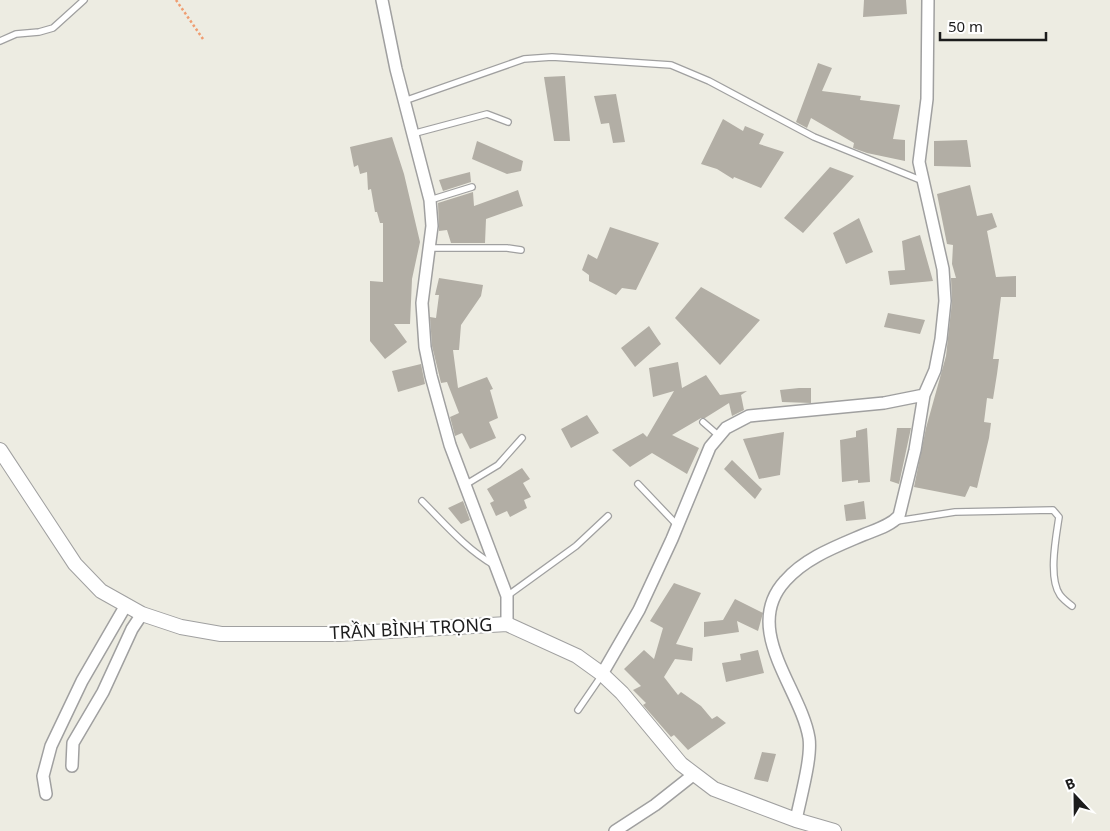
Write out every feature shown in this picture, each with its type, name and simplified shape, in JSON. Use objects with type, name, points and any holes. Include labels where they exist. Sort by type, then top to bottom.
[{"type":"street","points":[[384,0],[404,101],[430,200],[432,226],[422,304],[425,347],[430,376],[450,445],[507,596],[507,624]]},
{"type":"street","points":[[796,820],[809,740],[806,725],[777,658],[771,636],[769,620],[774,597],[784,582],[811,560],[827,550],[894,521],[899,516],[915,450],[924,395],[935,370],[941,339],[946,288],[920,162],[927,99],[928,0]]},
{"type":"street","points":[[602,674],[638,610],[678,526],[710,447],[718,435],[726,428],[749,416],[884,403],[924,395]]},
{"type":"street","name":"TRẦN BÌNH TRỌNG","points":[[0,450],[75,564],[101,591],[142,614],[181,627],[221,634],[339,634],[507,624],[577,656],[602,674],[622,693],[681,764],[692,775],[714,789],[796,820],[834,831]]},
{"type":"street","points":[[46,794],[43,776],[51,746],[82,681],[126,605]]},
{"type":"street","points":[[72,766],[73,743],[102,692],[132,629],[142,614]]},
{"type":"street","points":[[615,831],[655,805],[692,775]]},
{"type":"lane","points":[[0,41],[16,34],[39,32],[53,28],[84,0]]},
{"type":"lane","points":[[404,101],[524,59],[552,57],[671,65],[709,81],[814,137],[924,181]]},
{"type":"lane","points":[[412,134],[487,114],[508,122]]},
{"type":"lane","points":[[430,200],[472,187]]},
{"type":"lane","points":[[429,248],[507,248],[521,250]]},
{"type":"lane","points":[[703,422],[718,435]]},
{"type":"lane","points":[[465,485],[498,465],[522,438]]},
{"type":"lane","points":[[638,484],[678,526]]},
{"type":"lane","points":[[422,501],[464,544],[478,556],[496,566]]},
{"type":"lane","points":[[894,521],[955,512],[1053,510],[1059,517],[1054,561],[1055,582],[1060,594],[1072,606]]},
{"type":"lane","points":[[507,596],[576,546],[608,516]]},
{"type":"lane","points":[[578,710],[602,674]]},
{"type":"path","points":[[176,0],[203,39]]},
{"type":"building","points":[[864,0],[906,0],[907,14],[863,17]]},
{"type":"building","points":[[818,63],[832,68],[822,91],[861,96],[860,100],[900,105],[893,139],[905,140],[905,161],[853,148],[854,143],[811,118],[807,128],[796,122]]},
{"type":"building","points":[[565,76],[570,141],[554,141],[544,77]]},
{"type":"building","points":[[616,94],[625,142],[613,143],[609,123],[601,124],[594,96]]},
{"type":"building","points":[[723,119],[743,131],[745,126],[764,134],[759,144],[784,152],[761,188],[734,177],[733,179],[717,169],[701,164]]},
{"type":"building","points":[[392,137],[404,174],[420,242],[412,279],[410,324],[394,324],[407,342],[385,359],[370,341],[370,281],[383,282],[383,223],[380,223],[377,212],[375,212],[371,189],[368,190],[367,172],[360,174],[358,165],[354,167],[350,147]]},
{"type":"building","points":[[967,140],[971,167],[934,166],[934,141]]},
{"type":"building","points":[[477,141],[523,161],[521,171],[507,174],[472,159]]},
{"type":"building","points":[[830,167],[854,176],[803,233],[784,218]]},
{"type":"building","points":[[470,172],[471,182],[443,191],[439,180]]},
{"type":"building","points":[[970,185],[977,216],[992,213],[997,227],[987,231],[996,277],[1016,276],[1016,297],[1001,297],[993,359],[999,359],[997,374],[993,399],[987,398],[984,422],[991,423],[989,438],[977,488],[970,486],[965,497],[914,487],[926,428],[946,356],[952,302],[951,278],[956,278],[952,264],[953,245],[947,244],[937,194]]},
{"type":"building","points":[[518,190],[523,206],[486,219],[485,243],[451,243],[447,230],[439,231],[438,203],[473,192],[474,206]]},
{"type":"building","points":[[859,218],[873,252],[846,264],[833,233]]},
{"type":"building","points":[[610,227],[659,243],[636,290],[622,288],[616,295],[589,281],[589,275],[582,270],[588,254],[597,259]]},
{"type":"building","points":[[920,235],[933,281],[890,285],[888,271],[905,270],[902,241]]},
{"type":"building","points":[[439,278],[483,285],[481,296],[461,325],[459,350],[453,350],[458,388],[487,377],[493,389],[490,390],[498,418],[489,422],[496,438],[470,449],[462,433],[455,436],[450,417],[459,413],[447,382],[441,383],[432,346],[430,317],[436,318],[439,295],[435,295]]},
{"type":"building","points":[[701,287],[760,320],[720,365],[675,318]]},
{"type":"building","points":[[888,313],[925,320],[920,334],[884,327]]},
{"type":"building","points":[[649,326],[661,344],[635,367],[621,348]]},
{"type":"building","points":[[678,362],[682,388],[706,375],[720,395],[747,391],[741,395],[744,410],[732,416],[729,403],[672,435],[699,448],[687,474],[652,453],[630,467],[612,450],[643,433],[647,437],[674,391],[653,397],[649,368]]},
{"type":"building","points":[[421,364],[425,384],[398,392],[392,371]]},
{"type":"building","points":[[811,388],[811,403],[782,402],[780,390]]},
{"type":"building","points":[[587,415],[599,433],[571,448],[561,429]]},
{"type":"building","points":[[867,428],[870,482],[858,483],[858,480],[842,482],[840,440],[856,437],[856,431]]},
{"type":"building","points":[[897,428],[911,428],[899,484],[890,481]]},
{"type":"building","points":[[784,432],[780,475],[759,479],[743,439]]},
{"type":"building","points":[[732,460],[762,489],[755,499],[724,469]]},
{"type":"building","points":[[522,468],[530,479],[523,483],[531,497],[524,500],[527,508],[510,517],[507,511],[496,516],[490,503],[494,501],[487,489]]},
{"type":"building","points":[[463,501],[470,520],[461,524],[448,508]]},
{"type":"building","points":[[864,501],[866,519],[846,521],[844,505]]},
{"type":"building","points":[[674,583],[701,593],[676,644],[693,648],[692,661],[675,659],[664,677],[678,695],[681,692],[701,706],[712,719],[717,716],[726,723],[688,750],[674,735],[671,737],[643,705],[646,703],[633,690],[641,686],[624,669],[644,650],[654,659],[663,628],[650,621]]},
{"type":"building","points":[[735,599],[763,613],[758,631],[737,621],[739,632],[704,637],[704,622],[723,620]]},
{"type":"building","points":[[758,650],[764,673],[726,682],[722,663],[741,660],[740,654]]},
{"type":"building","points":[[762,752],[776,754],[768,782],[754,779]]}]
